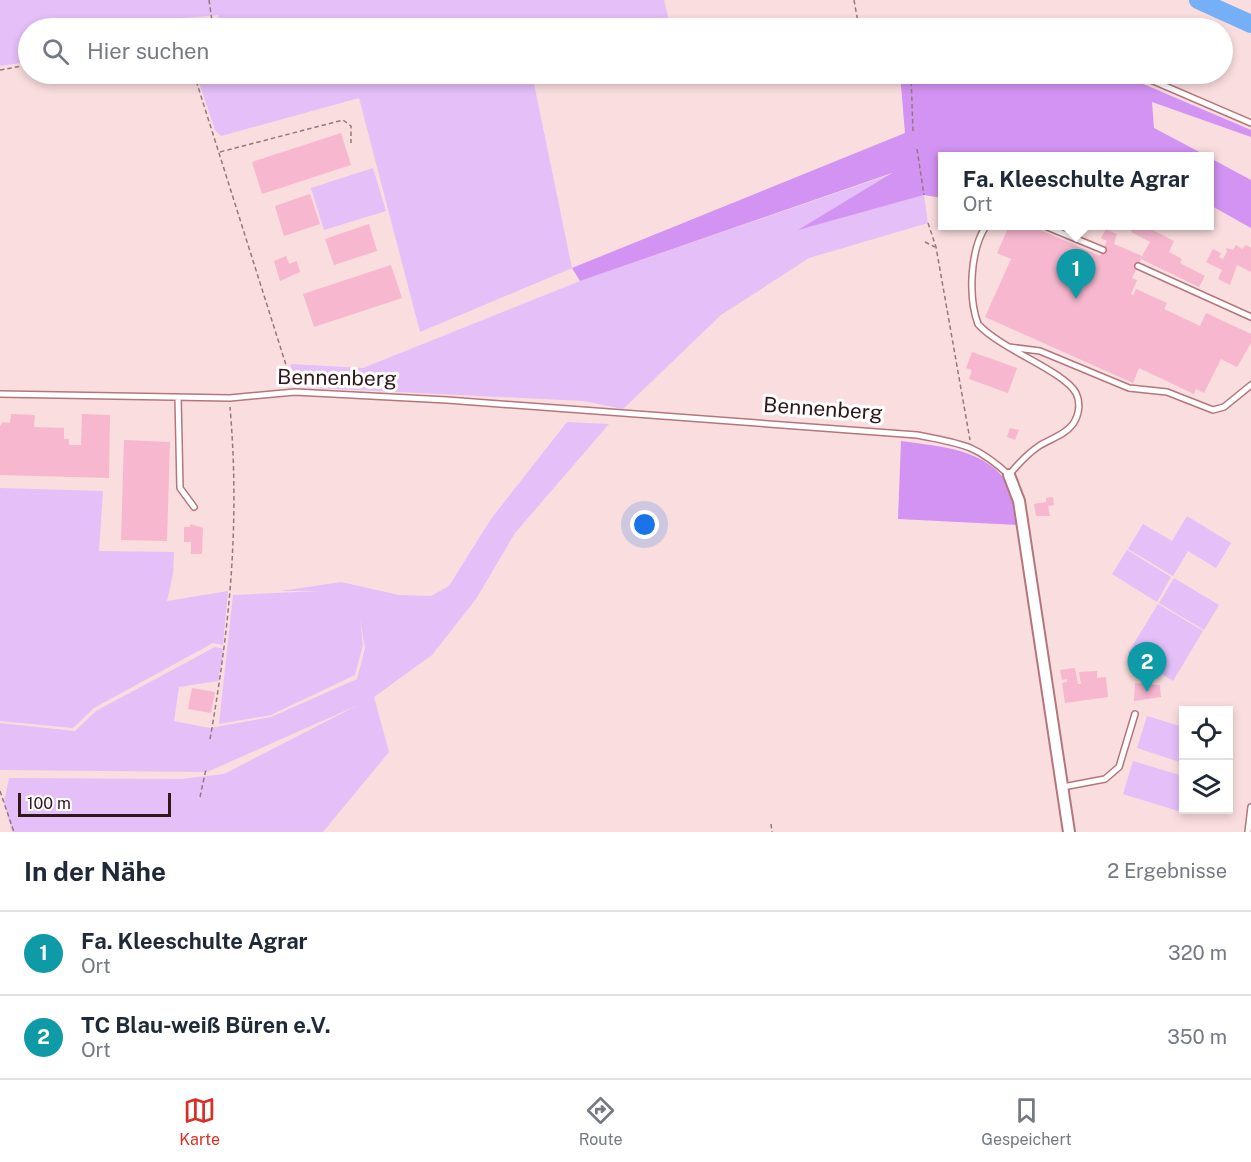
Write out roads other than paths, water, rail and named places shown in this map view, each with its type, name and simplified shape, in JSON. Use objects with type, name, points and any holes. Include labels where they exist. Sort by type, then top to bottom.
[{"type":"street","name":"Bennenberg","points":[[1008,475],[1019,501],[1069,832]]},
{"type":"lane","points":[[1160,84],[1251,123]]},
{"type":"lane","points":[[983,230],[978,240],[975,256],[974,313],[985,332],[1071,387],[1076,394],[1079,409],[1072,425],[1065,432],[1025,456],[1008,475]]},
{"type":"lane","points":[[1057,230],[1103,250]]},
{"type":"lane","points":[[1138,266],[1251,317]]},
{"type":"lane","points":[[1007,347],[1040,351],[1130,388],[1167,392],[1213,410],[1224,407],[1251,385]]},
{"type":"lane","name":"Bennenberg","points":[[0,394],[230,398],[262,397],[295,392],[447,400],[917,435],[971,447],[991,459],[1008,475]]},
{"type":"lane","points":[[178,397],[180,488],[194,507]]},
{"type":"lane","points":[[1063,787],[1105,779],[1119,767],[1135,714]]},
{"type":"lane","points":[[1248,832],[1251,807]]},
{"type":"waterway","points":[[1198,0],[1251,24]]},
{"type":"place","name":"Fa. Kleeschulte Agrar","points":[[1076,299]]},
{"type":"place","name":"TC Blau-weiß Büren e.V.","points":[[1147,692]]}]
